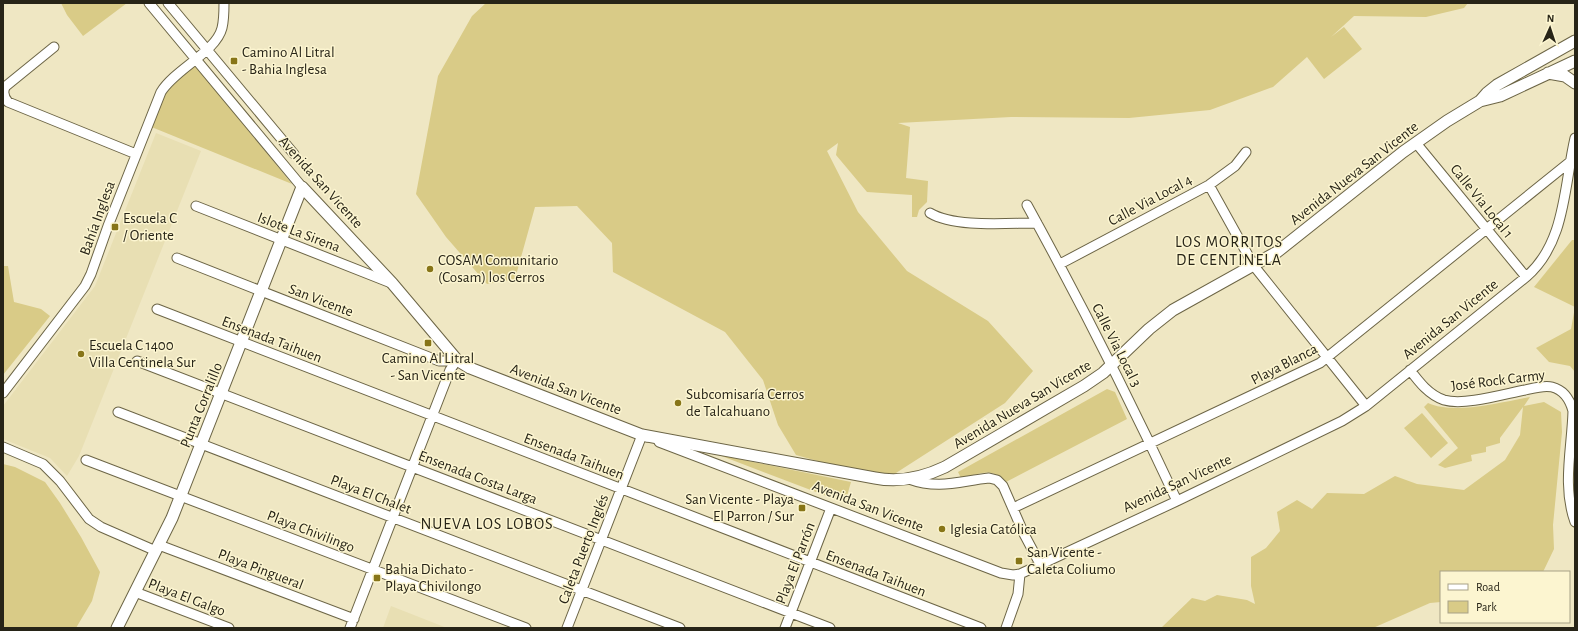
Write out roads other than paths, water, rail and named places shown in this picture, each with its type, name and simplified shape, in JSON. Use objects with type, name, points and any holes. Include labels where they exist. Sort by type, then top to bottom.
[{"type":"street","name":"Avenida San Vicente","points":[[149,3],[302,187],[392,283],[457,360],[470,368],[831,508],[1001,573],[1014,575],[1020,574],[1177,501],[1342,421],[1366,406],[1526,277],[1540,263],[1552,244],[1575,138]]},
{"type":"street","name":"Avenida San Vicente","points":[[168,3],[294,154]]},
{"type":"street","name":"Bahía Inglesa","points":[[3,393],[85,286],[91,274],[154,106],[166,83],[196,59],[215,41],[222,28],[224,3]]},
{"type":"street","name":"Avenida Nueva San Vicente","points":[[642,435],[885,480],[909,479],[934,472],[1001,435],[1084,386],[1112,364],[1149,329],[1173,310],[1197,295],[1254,266],[1277,252],[1416,143],[1447,121],[1480,101],[1497,85],[1575,41]]},
{"type":"street","points":[[54,47],[6,86],[4,93],[8,102],[136,154]]},
{"type":"street","name":"Avenida Nueva San Vicente","points":[[1480,101],[1500,96],[1575,61]]},
{"type":"street","points":[[1547,73],[1565,76],[1575,83]]},
{"type":"street","name":"Calle Via Local 1","points":[[1416,143],[1526,277]]},
{"type":"street","name":"Calle Via Local 4","points":[[1060,264],[1209,185],[1235,166],[1246,152]]},
{"type":"street","name":"Playa Blanca","points":[[1012,508],[1313,368],[1327,359],[1571,161]]},
{"type":"street","points":[[1209,185],[1254,266],[1366,406]]},
{"type":"street","name":"Punta Corralillo","points":[[117,628],[181,496],[302,187]]},
{"type":"street","name":"Calle Via Local 3","points":[[1027,205],[1060,264],[1112,364],[1177,501]]},
{"type":"street","name":"Islote La Sirena","points":[[196,206],[392,283]]},
{"type":"street","points":[[930,213],[942,219],[959,222],[1038,224]]},
{"type":"street","name":"San Vicente","points":[[177,258],[439,361],[457,360]]},
{"type":"street","name":"Ensenada Taihuen","points":[[157,309],[981,628]]},
{"type":"street","points":[[350,628],[450,370],[457,360]]},
{"type":"street","name":"Ensenada Costa Larga","points":[[138,361],[830,628]]},
{"type":"street","name":"José Rock Carmy","points":[[1410,370],[1432,394],[1444,400],[1467,401],[1541,387],[1554,388],[1565,394],[1573,411],[1568,485],[1569,503],[1575,522]]},
{"type":"street","name":"Playa El Chalet","points":[[118,412],[680,628]]},
{"type":"street","name":"Caleta Puerto Inglés","points":[[567,628],[642,435]]},
{"type":"street","name":"Playa Pingueral","points":[[3,447],[43,464],[60,481],[89,518],[101,527],[354,619]]},
{"type":"street","name":"Playa Chivilingo","points":[[86,460],[526,628]]},
{"type":"street","points":[[909,479],[919,483],[936,486],[950,485],[985,478],[994,478],[1002,486],[1040,564]]},
{"type":"street","name":"Playa El Parrón","points":[[785,628],[831,508]]},
{"type":"street","points":[[1006,628],[1018,594],[1020,574]]},
{"type":"street","name":"Playa El Galgo","points":[[135,592],[229,628]]},
{"type":"place","name":"Camino Al Litral - Bahia Inglesa","points":[[234,61]]},
{"type":"place","name":"Escuela C / Oriente","points":[[115,227]]},
{"type":"place","name":"COSAM Comunitario (Cosam) los Cerros","points":[[430,269]]},
{"type":"place","name":"Camino Al Litral - San Vicente","points":[[428,343]]},
{"type":"place","name":"Escuela C 1400 Villa Centinela Sur","points":[[81,354]]},
{"type":"place","name":"Subcomisaría Cerros de Talcahuano","points":[[678,403]]},
{"type":"place","name":"San Vicente - Playa El Parron / Sur","points":[[802,508]]},
{"type":"place","name":"Iglesia Católica","points":[[942,529]]},
{"type":"place","name":"San Vicente - Caleta Coliumo","points":[[1019,561]]},
{"type":"place","name":"Bahia Dichato - Playa Chivilongo","points":[[377,578]]},
{"type":"district","name":"LOS MORRITOS DE CENTINELA","points":[[1229,250]]},
{"type":"district","name":"NUEVA LOS LOBOS","points":[[487,523]]}]
